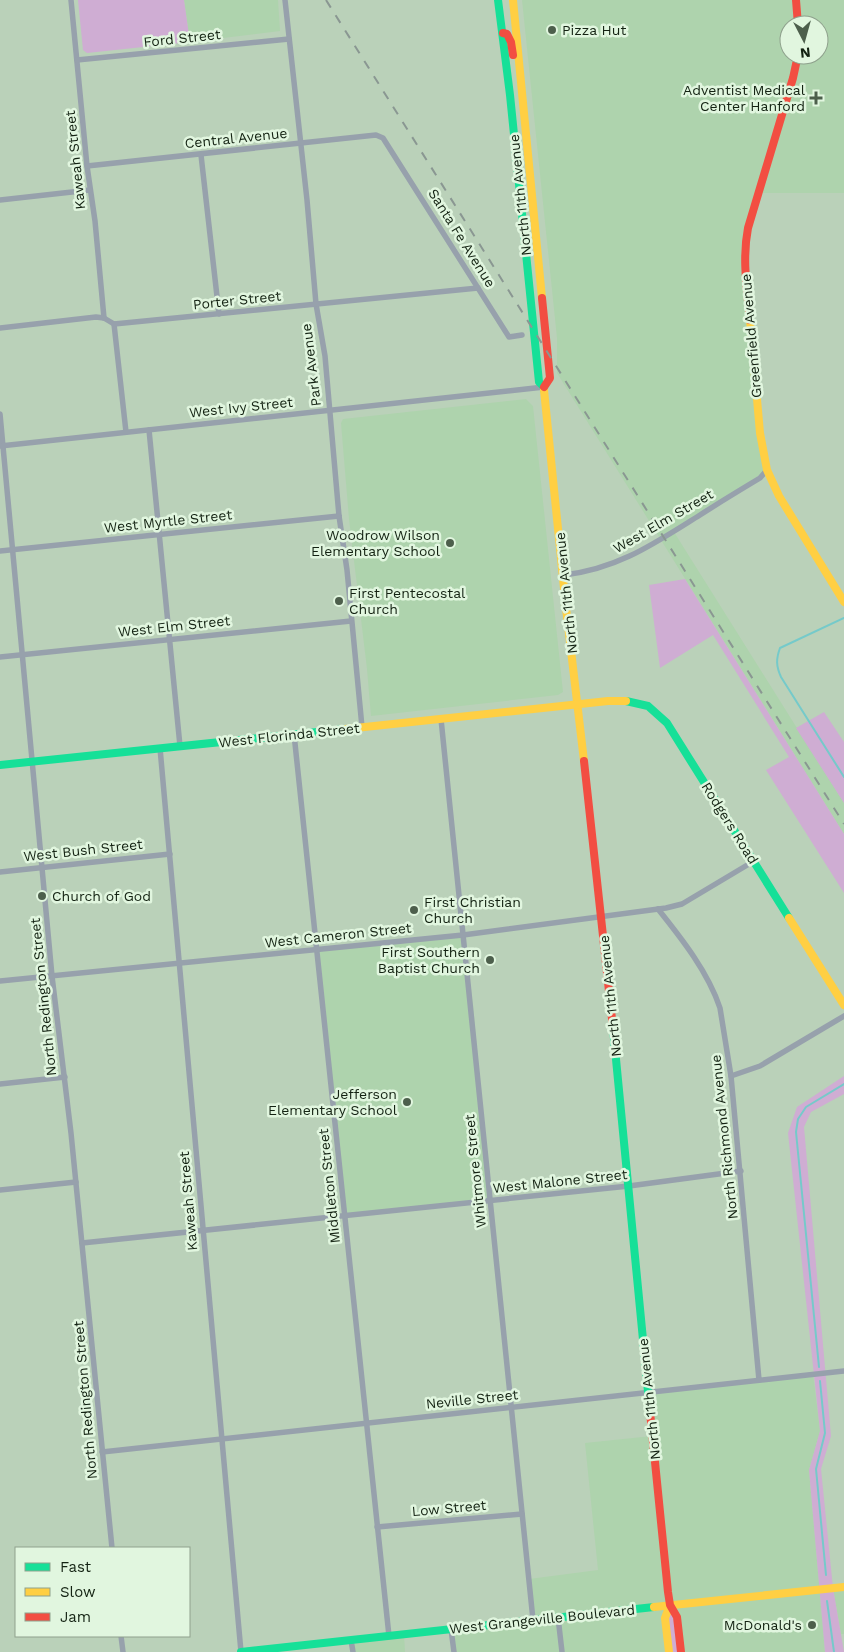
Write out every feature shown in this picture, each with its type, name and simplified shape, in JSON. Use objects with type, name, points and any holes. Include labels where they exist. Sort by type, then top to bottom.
[{"type":"main road","name":"North 11th Avenue","points":[[498,0],[503,33],[532,327],[539,382],[544,387],[602,917],[670,1605],[677,1617],[680,1652]]},
{"type":"main road","name":"North 11th Avenue","points":[[513,0],[550,378],[544,387]]},
{"type":"main road","points":[[796,0],[797,15]]},
{"type":"main road","points":[[503,33],[507,34],[510,38],[514,58],[520,70]]},
{"type":"main road","name":"Greenfield Avenue","points":[[796,65],[745,242],[745,270],[757,406],[761,442],[767,470],[779,496],[844,602]]},
{"type":"main road","points":[[507,72],[512,78],[517,117],[524,117]]},
{"type":"main road","name":"Rodgers Road","points":[[578,704],[608,700],[635,701],[655,711],[662,717],[844,1005]]},
{"type":"main road","name":"West Florinda Street","points":[[0,765],[578,704]]},
{"type":"main road","name":"West Grangeville Boulevard","points":[[241,1652],[844,1587]]},
{"type":"main road","name":"North 11th Avenue","points":[[669,1652],[665,1618],[670,1605]]},
{"type":"street","name":"Kaweah Street","points":[[71,0],[104,318]]},
{"type":"street","name":"Park Avenue","points":[[285,0],[307,200],[316,304],[325,356],[339,516],[347,570],[362,727]]},
{"type":"street","name":"Ford Street","points":[[77,60],[289,39]]},
{"type":"street","name":"Central Avenue","points":[[87,166],[376,135],[386,141]]},
{"type":"street","name":"Santa Fe Avenue","points":[[386,141],[509,337],[522,336]]},
{"type":"street","points":[[202,155],[220,314]]},
{"type":"street","points":[[0,200],[90,190]]},
{"type":"street","name":"Porter Street","points":[[114,324],[478,288]]},
{"type":"street","points":[[0,328],[96,317],[104,318],[114,324],[126,432]]},
{"type":"street","name":"West Ivy Street","points":[[2,446],[544,387]]},
{"type":"street","name":"North Redington Street","points":[[0,414],[52,976],[65,1077],[112,1547]]},
{"type":"street","points":[[149,430],[180,746]]},
{"type":"street","name":"West Elm Street","points":[[564,575],[590,571],[614,564],[639,553],[760,478],[767,470]]},
{"type":"street","name":"West Myrtle Street","points":[[0,551],[339,516]]},
{"type":"street","name":"West Elm Street","points":[[0,657],[351,621]]},
{"type":"street","name":"Whitmore Street","points":[[441,719],[533,1620]]},
{"type":"street","name":"Middleton Street","points":[[294,734],[389,1636]]},
{"type":"street","name":"Kaweah Street","points":[[160,748],[241,1652]]},
{"type":"street","name":"West Bush Street","points":[[0,872],[170,854]]},
{"type":"street","name":"West Cameron Street","points":[[0,981],[463,935],[658,909],[682,904],[754,861]]},
{"type":"street","name":"North Richmond Avenue","points":[[658,909],[675,930],[703,972],[717,998],[720,1008],[732,1076],[760,1380]]},
{"type":"street","points":[[732,1076],[760,1066],[844,1016]]},
{"type":"street","points":[[0,1084],[65,1077]]},
{"type":"street","name":"West Malone Street","points":[[82,1243],[629,1186],[741,1171]]},
{"type":"street","points":[[0,1190],[76,1182]]},
{"type":"street","name":"Neville Street","points":[[102,1452],[844,1371]]},
{"type":"street","name":"Low Street","points":[[378,1527],[522,1514]]},
{"type":"street","points":[[558,1617],[562,1652]]},
{"type":"street","points":[[451,1629],[454,1652]]},
{"type":"street","points":[[121,1637],[123,1652]]},
{"type":"street","points":[[351,1640],[353,1652]]},
{"type":"shaded area","points":[[78,0],[184,0],[190,42],[87,53],[83,50]]},
{"type":"shaded area","points":[[184,0],[278,0],[280,31],[190,42]]},
{"type":"shaded area","points":[[522,0],[844,0],[844,193],[759,193],[745,243],[767,470],[674,532],[844,803],[844,834],[557,373],[557,338]]},
{"type":"shaded area","name":"Woodrow Wilson Elementary School","points":[[526,399],[533,406],[563,692],[558,695],[371,716],[349,519],[341,423],[343,419]]},
{"type":"shaded area","points":[[685,579],[844,834],[844,893],[766,770],[789,757],[713,635],[660,668],[649,585]]},
{"type":"shaded area","points":[[824,712],[844,742],[844,803],[796,728]]},
{"type":"shaded area","name":"Jefferson Elementary School","points":[[463,935],[473,1004],[490,1201],[345,1216],[317,950]]},
{"type":"shaded area","points":[[844,1076],[844,1094],[811,1112],[804,1127],[831,1436],[821,1469],[833,1588],[844,1652],[825,1652],[809,1470],[820,1431],[788,1133],[797,1107]]},
{"type":"shaded area","points":[[813,1374],[820,1431],[809,1470],[825,1652],[454,1652],[451,1629],[533,1620],[529,1579],[598,1570],[585,1443],[652,1436],[648,1392]]},
{"type":"shaded area","points":[[844,1587],[844,1634],[841,1634],[833,1588]]},
{"type":"shaded area","points":[[670,1605],[677,1617],[681,1652],[669,1652],[665,1618]]},
{"type":"shaded area","points":[[404,1634],[405,1652],[353,1652],[351,1640]]},
{"type":"waterway","points":[[844,618],[780,648],[777,662],[781,677],[844,777]]},
{"type":"waterway","points":[[819,1367],[796,1132],[798,1119],[806,1107],[844,1084]]},
{"type":"waterway","points":[[820,1381],[825,1433],[816,1469],[826,1575]]},
{"type":"waterway","points":[[827,1601],[834,1652]]},
{"type":"railway","points":[[326,0],[844,824]]},
{"type":"traffic: fast","points":[[498,0],[510,95],[539,382],[544,387],[544,390]]},
{"type":"traffic: fast","points":[[626,701],[648,706],[667,723],[789,918]]},
{"type":"traffic: fast","points":[[0,765],[346,729]]},
{"type":"traffic: fast","points":[[613,1028],[649,1402]]},
{"type":"traffic: fast","points":[[241,1652],[654,1607]]},
{"type":"traffic: slow","points":[[513,0],[542,298]]},
{"type":"traffic: slow","points":[[750,320],[760,433],[767,470],[779,496],[844,602]]},
{"type":"traffic: slow","points":[[544,390],[584,761]]},
{"type":"traffic: slow","points":[[346,729],[608,701],[626,701]]},
{"type":"traffic: slow","points":[[789,918],[844,1005]]},
{"type":"traffic: slow","points":[[654,1607],[844,1587]]},
{"type":"traffic: slow","points":[[669,1652],[665,1618],[670,1605]]},
{"type":"traffic: jam","points":[[796,0],[797,15]]},
{"type":"traffic: jam","points":[[503,33],[507,34],[511,42],[513,55]]},
{"type":"traffic: jam","points":[[750,320],[745,263],[748,228],[796,65]]},
{"type":"traffic: jam","points":[[542,298],[550,378],[544,387]]},
{"type":"traffic: jam","points":[[584,761],[613,1028]]},
{"type":"traffic: jam","points":[[649,1402],[668,1592],[670,1605],[677,1617],[681,1652]]},
{"type":"place","name":"Pizza Hut","points":[[552,30]]},
{"type":"place","name":"Adventist Medical Center Hanford","points":[[816,98]]},
{"type":"place","name":"Woodrow Wilson Elementary School","points":[[450,543]]},
{"type":"place","name":"First Pentecostal Church","points":[[339,601]]},
{"type":"place","name":"Church of God","points":[[42,896]]},
{"type":"place","name":"First Christian Church","points":[[414,910]]},
{"type":"place","name":"First Southern Baptist Church","points":[[490,960]]},
{"type":"place","name":"Jefferson Elementary School","points":[[407,1102]]},
{"type":"place","name":"McDonald's","points":[[812,1625]]}]
